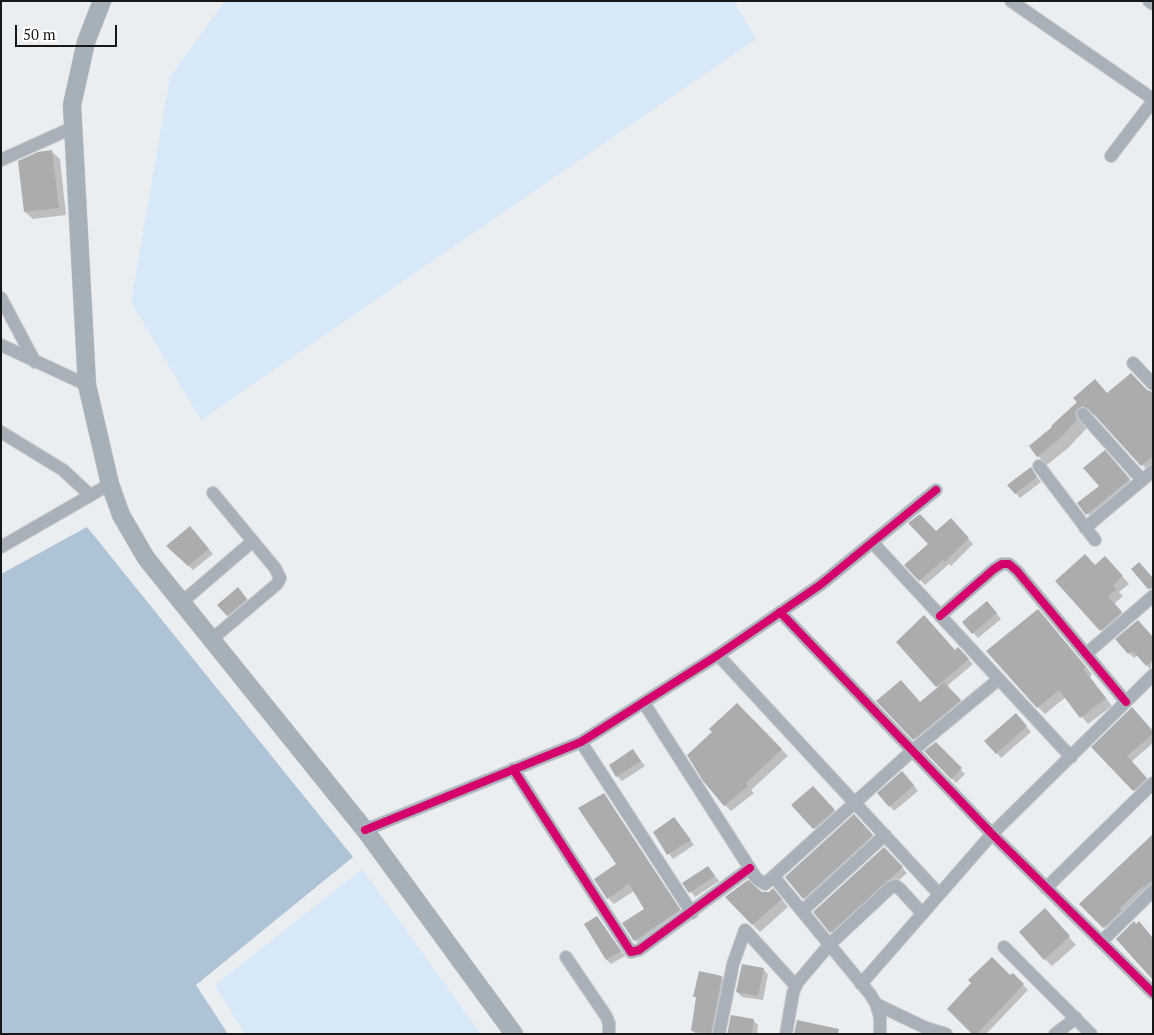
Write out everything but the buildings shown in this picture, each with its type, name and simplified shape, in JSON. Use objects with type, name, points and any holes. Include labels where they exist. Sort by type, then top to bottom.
[{"type":"main road","points":[[102,1],[86,42],[72,105],[87,385],[110,484],[121,515],[146,558],[365,830],[514,1034]]},
{"type":"street","points":[[1011,1],[1153,100],[1111,156]]},
{"type":"street","points":[[1149,1],[1153,4]]},
{"type":"street","points":[[1,160],[74,127]]},
{"type":"street","points":[[1,298],[35,362]]},
{"type":"street","points":[[1,345],[87,385]]},
{"type":"street","points":[[1133,363],[1153,384]]},
{"type":"street","points":[[1083,414],[1142,480]]},
{"type":"street","points":[[1,432],[63,470],[90,495]]},
{"type":"street","points":[[1039,466],[1095,540]]},
{"type":"street","points":[[1085,528],[1153,471]]},
{"type":"street","points":[[1,547],[110,484]]},
{"type":"street","points":[[365,830],[581,742],[718,655],[820,585],[936,490]]},
{"type":"street","points":[[212,639],[277,584],[280,578],[275,568],[213,493]]},
{"type":"street","points":[[182,602],[253,541]]},
{"type":"street","points":[[872,542],[1071,757]]},
{"type":"street","points":[[940,616],[994,569],[1002,564],[1009,564],[1126,702]]},
{"type":"street","points":[[1086,654],[1151,602]]},
{"type":"street","points":[[780,612],[992,834],[1153,993]]},
{"type":"street","points":[[718,655],[939,894]]},
{"type":"street","points":[[862,984],[992,834],[1153,675]]},
{"type":"street","points":[[644,703],[750,868],[760,882],[764,884],[912,751],[998,679]]},
{"type":"street","points":[[581,742],[692,913]]},
{"type":"street","points":[[512,769],[631,952],[639,950],[692,913],[750,868]]},
{"type":"street","points":[[1046,888],[1153,783]]},
{"type":"street","points":[[802,911],[885,835]]},
{"type":"street","points":[[774,877],[830,944],[876,1004],[880,1017],[880,1034]]},
{"type":"street","points":[[786,1034],[796,986],[830,944],[890,888],[896,886],[900,889],[922,914]]},
{"type":"street","points":[[1102,941],[1153,891]]},
{"type":"street","points":[[719,1034],[733,964],[745,930],[796,986]]},
{"type":"street","points":[[1004,947],[1091,1034]]},
{"type":"street","points":[[566,957],[606,1016],[609,1023],[609,1034]]},
{"type":"street","points":[[876,1004],[926,1028],[946,1034]]},
{"type":"street","points":[[1055,1034],[1076,1018]]},
{"type":"shaded area","points":[[225,1],[734,1],[756,39],[201,420],[131,302],[170,77]]},
{"type":"shaded area","points":[[87,527],[353,857],[196,985],[228,1034],[1,1034],[1,574]]},
{"type":"shaded area","points":[[362,869],[481,1034],[245,1034],[215,985]]},
{"type":"cycle path","points":[[365,830],[581,742],[718,655],[820,585],[936,490]]},
{"type":"cycle path","points":[[940,616],[994,569],[1002,564],[1009,564],[1017,571],[1126,702]]},
{"type":"cycle path","points":[[780,612],[992,834],[1153,993]]},
{"type":"cycle path","points":[[513,769],[631,952],[639,950],[750,868]]}]
